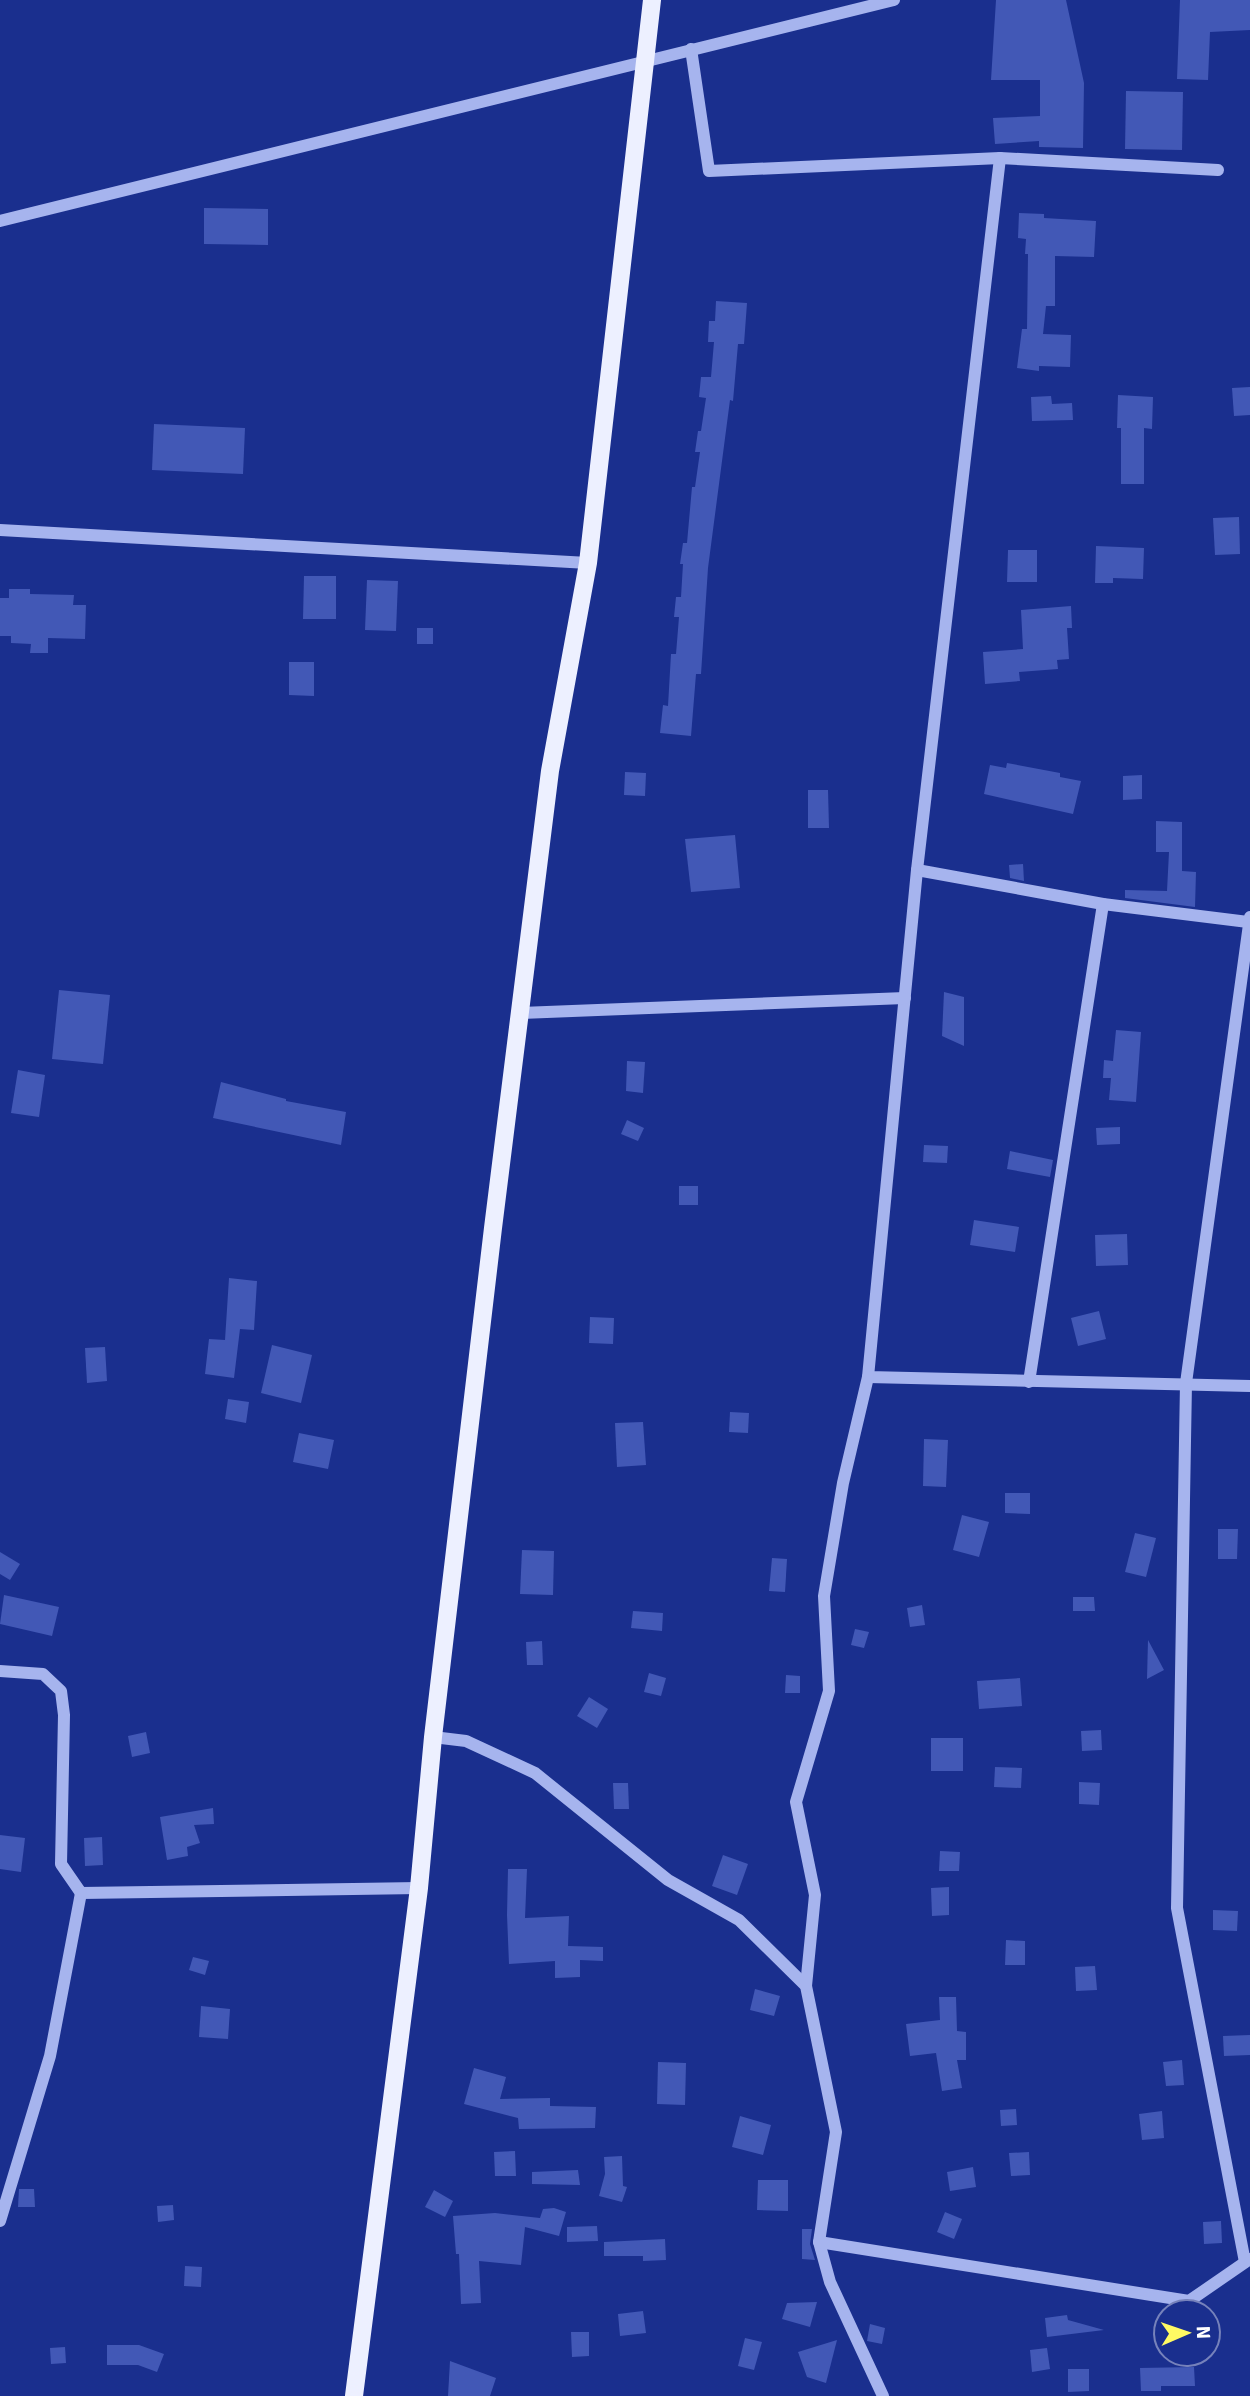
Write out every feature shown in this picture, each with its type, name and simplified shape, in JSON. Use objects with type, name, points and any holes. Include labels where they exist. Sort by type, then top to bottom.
[{"type":"main road","points":[[355,2396],[419,1888],[433,1737],[550,771],[588,563],[652,0]]},
{"type":"street","points":[[0,220],[894,0]]},
{"type":"street","points":[[691,49],[709,171],[1000,158],[1218,170]]},
{"type":"street","points":[[883,2396],[830,2282],[819,2242],[836,2132],[806,1986],[815,1895],[796,1802],[829,1691],[824,1596],[843,1483],[867,1377],[917,870],[1000,158]]},
{"type":"street","points":[[0,530],[588,563]]},
{"type":"street","points":[[819,2242],[1189,2301],[1248,2261],[1177,1908],[1186,1384],[1249,919],[1102,904],[917,870]]},
{"type":"street","points":[[1029,1382],[1102,904]]},
{"type":"street","points":[[521,1013],[905,998]]},
{"type":"street","points":[[867,1377],[1250,1386]]},
{"type":"street","points":[[0,1671],[43,1674],[61,1690],[64,1715],[61,1864],[81,1893],[50,2056],[0,2221]]},
{"type":"street","points":[[433,1737],[466,1741],[536,1773],[668,1880],[739,1920],[806,1986]]},
{"type":"street","points":[[81,1893],[419,1888]]},
{"type":"building","points":[[996,0],[1066,0],[1084,83],[1083,148],[1039,147],[1039,141],[995,144],[993,118],[1040,116],[1040,80],[991,80]]},
{"type":"building","points":[[1180,0],[1250,0],[1250,30],[1210,32],[1208,80],[1177,79]]},
{"type":"building","points":[[1126,91],[1183,92],[1182,150],[1125,149]]},
{"type":"building","points":[[204,208],[268,209],[268,245],[204,244]]},
{"type":"building","points":[[1019,213],[1044,214],[1044,218],[1096,221],[1094,257],[1055,256],[1055,306],[1046,306],[1043,334],[1071,335],[1070,367],[1039,366],[1039,371],[1017,368],[1022,329],[1027,329],[1028,254],[1025,254],[1026,239],[1018,238]]},
{"type":"building","points":[[716,301],[747,303],[744,344],[738,344],[733,401],[730,400],[708,568],[701,674],[696,674],[691,736],[660,733],[663,705],[668,706],[671,654],[676,654],[679,617],[674,617],[676,597],[681,597],[683,564],[680,564],[683,543],[687,543],[692,487],[695,487],[700,452],[695,452],[706,398],[699,397],[701,377],[711,377],[714,342],[708,342],[709,321],[715,321]]},
{"type":"building","points":[[1250,387],[1250,415],[1234,416],[1232,388]]},
{"type":"building","points":[[1118,395],[1153,397],[1152,429],[1144,428],[1144,484],[1121,484],[1121,428],[1117,428]]},
{"type":"building","points":[[1051,396],[1052,404],[1072,403],[1073,420],[1032,421],[1031,397]]},
{"type":"building","points":[[154,424],[245,428],[243,474],[152,470]]},
{"type":"building","points":[[1239,517],[1240,554],[1215,555],[1213,518]]},
{"type":"building","points":[[1096,546],[1144,548],[1143,579],[1113,578],[1113,583],[1095,583]]},
{"type":"building","points":[[1008,550],[1037,550],[1037,582],[1007,582]]},
{"type":"building","points":[[304,576],[336,576],[336,619],[303,619]]},
{"type":"building","points":[[367,580],[398,581],[396,631],[365,630]]},
{"type":"building","points":[[9,589],[30,589],[30,594],[74,595],[73,605],[86,605],[85,639],[48,638],[48,653],[30,653],[31,644],[11,643],[11,636],[0,636],[0,598],[9,598]]},
{"type":"building","points":[[1071,606],[1072,628],[1067,628],[1069,659],[1057,660],[1058,669],[1019,672],[1020,681],[985,684],[983,652],[1023,649],[1021,610]]},
{"type":"building","points":[[417,628],[433,628],[433,644],[417,644]]},
{"type":"building","points":[[289,662],[314,662],[314,696],[289,695]]},
{"type":"building","points":[[1007,763],[1060,773],[1060,777],[1081,781],[1073,814],[984,794],[990,765],[1006,768]]},
{"type":"building","points":[[625,772],[646,773],[645,796],[624,795]]},
{"type":"building","points":[[1142,775],[1142,799],[1123,800],[1123,776]]},
{"type":"building","points":[[808,790],[828,790],[829,828],[808,828]]},
{"type":"building","points":[[1156,821],[1182,822],[1182,871],[1196,872],[1195,907],[1125,898],[1125,890],[1167,891],[1169,852],[1156,852]]},
{"type":"building","points":[[735,835],[740,888],[691,892],[685,839]]},
{"type":"building","points":[[1023,864],[1024,881],[1010,878],[1009,865]]},
{"type":"building","points":[[59,990],[110,995],[103,1064],[52,1059]]},
{"type":"building","points":[[944,992],[964,997],[964,1046],[942,1036]]},
{"type":"building","points":[[1116,1030],[1141,1032],[1136,1102],[1109,1100],[1111,1078],[1103,1078],[1104,1060],[1113,1061]]},
{"type":"building","points":[[627,1061],[645,1062],[643,1093],[626,1091]]},
{"type":"building","points":[[18,1070],[45,1075],[39,1117],[11,1113]]},
{"type":"building","points":[[221,1082],[286,1101],[346,1112],[341,1145],[213,1118]]},
{"type":"building","points":[[627,1120],[644,1128],[638,1141],[621,1134]]},
{"type":"building","points":[[1120,1127],[1120,1144],[1097,1145],[1096,1128]]},
{"type":"building","points":[[924,1145],[948,1146],[947,1163],[923,1162]]},
{"type":"building","points":[[1010,1151],[1053,1160],[1050,1177],[1007,1169]]},
{"type":"building","points":[[679,1186],[698,1186],[698,1205],[679,1205]]},
{"type":"building","points":[[974,1220],[1019,1227],[1015,1252],[970,1245]]},
{"type":"building","points":[[1127,1234],[1128,1265],[1096,1266],[1095,1235]]},
{"type":"building","points":[[229,1278],[257,1281],[254,1330],[240,1329],[234,1378],[205,1374],[209,1339],[225,1340]]},
{"type":"building","points":[[1099,1311],[1106,1339],[1078,1346],[1071,1318]]},
{"type":"building","points":[[590,1317],[614,1318],[613,1344],[589,1343]]},
{"type":"building","points":[[272,1345],[312,1355],[301,1403],[261,1393]]},
{"type":"building","points":[[105,1347],[107,1381],[87,1383],[85,1348]]},
{"type":"building","points":[[228,1399],[249,1402],[246,1423],[225,1419]]},
{"type":"building","points":[[730,1412],[749,1413],[748,1433],[729,1432]]},
{"type":"building","points":[[643,1422],[646,1465],[617,1467],[615,1423]]},
{"type":"building","points":[[299,1433],[334,1440],[328,1469],[293,1462]]},
{"type":"building","points":[[924,1439],[948,1440],[946,1487],[923,1486]]},
{"type":"building","points":[[1005,1493],[1030,1493],[1030,1514],[1005,1513]]},
{"type":"building","points":[[962,1515],[989,1522],[979,1557],[953,1550]]},
{"type":"building","points":[[1218,1529],[1238,1529],[1237,1559],[1218,1559]]},
{"type":"building","points":[[1135,1533],[1156,1538],[1146,1577],[1125,1572]]},
{"type":"building","points":[[522,1550],[554,1551],[553,1595],[520,1594]]},
{"type":"building","points":[[0,1552],[20,1564],[10,1580],[0,1574]]},
{"type":"building","points":[[772,1558],[787,1559],[785,1592],[769,1591]]},
{"type":"building","points":[[4,1595],[59,1607],[52,1636],[0,1624]]},
{"type":"building","points":[[1073,1597],[1094,1597],[1095,1611],[1073,1611]]},
{"type":"building","points":[[922,1605],[925,1625],[910,1627],[907,1608]]},
{"type":"building","points":[[633,1611],[663,1613],[662,1631],[631,1628]]},
{"type":"building","points":[[855,1629],[869,1632],[864,1648],[851,1645]]},
{"type":"building","points":[[1148,1640],[1164,1670],[1147,1679]]},
{"type":"building","points":[[542,1641],[543,1665],[527,1665],[526,1642]]},
{"type":"building","points":[[649,1673],[666,1678],[661,1696],[644,1692]]},
{"type":"building","points":[[786,1675],[800,1676],[800,1693],[785,1693]]},
{"type":"building","points":[[1020,1678],[1022,1706],[979,1709],[977,1681]]},
{"type":"building","points":[[589,1697],[608,1709],[597,1728],[577,1716]]},
{"type":"building","points":[[1101,1730],[1102,1750],[1082,1751],[1081,1731]]},
{"type":"building","points":[[146,1732],[150,1753],[132,1757],[128,1736]]},
{"type":"building","points":[[931,1738],[963,1738],[963,1771],[931,1771]]},
{"type":"building","points":[[995,1767],[1022,1768],[1021,1788],[994,1787]]},
{"type":"building","points":[[1079,1782],[1100,1783],[1099,1805],[1079,1804]]},
{"type":"building","points":[[613,1783],[628,1783],[629,1809],[614,1809]]},
{"type":"building","points":[[213,1808],[214,1824],[194,1825],[200,1843],[187,1847],[188,1856],[167,1860],[160,1817]]},
{"type":"building","points":[[0,1835],[25,1838],[21,1872],[0,1869]]},
{"type":"building","points":[[102,1837],[103,1865],[85,1866],[84,1838]]},
{"type":"building","points":[[940,1851],[960,1852],[959,1871],[939,1871]]},
{"type":"building","points":[[723,1855],[748,1864],[737,1895],[712,1886]]},
{"type":"building","points":[[508,1869],[527,1869],[525,1918],[569,1916],[568,1946],[603,1947],[603,1961],[580,1960],[580,1977],[555,1978],[555,1961],[509,1964]]},
{"type":"building","points":[[949,1887],[949,1915],[932,1916],[931,1888]]},
{"type":"building","points":[[1213,1910],[1238,1911],[1237,1931],[1213,1930]]},
{"type":"building","points":[[1006,1940],[1025,1941],[1025,1965],[1005,1965]]},
{"type":"building","points":[[193,1957],[209,1961],[205,1975],[189,1970]]},
{"type":"building","points":[[1095,1966],[1097,1990],[1076,1991],[1075,1967]]},
{"type":"building","points":[[755,1989],[780,1996],[774,2016],[750,2010]]},
{"type":"building","points":[[939,1997],[956,1997],[957,2031],[966,2032],[966,2060],[957,2060],[962,2088],[942,2091],[936,2053],[910,2056],[906,2024],[940,2020]]},
{"type":"building","points":[[201,2006],[230,2009],[228,2039],[199,2037]]},
{"type":"building","points":[[1250,2035],[1250,2055],[1224,2056],[1223,2036]]},
{"type":"building","points":[[1182,2060],[1184,2085],[1166,2086],[1163,2062]]},
{"type":"building","points":[[658,2062],[686,2063],[685,2105],[657,2104]]},
{"type":"building","points":[[474,2068],[506,2077],[500,2099],[550,2098],[550,2106],[596,2107],[595,2128],[519,2129],[518,2118],[464,2104]]},
{"type":"building","points":[[1016,2109],[1017,2125],[1001,2126],[1000,2110]]},
{"type":"building","points":[[1162,2111],[1164,2138],[1142,2140],[1139,2114]]},
{"type":"building","points":[[740,2116],[771,2125],[763,2155],[732,2147]]},
{"type":"building","points":[[515,2151],[516,2176],[495,2176],[494,2152]]},
{"type":"building","points":[[1029,2152],[1030,2175],[1011,2176],[1009,2153]]},
{"type":"building","points":[[622,2156],[623,2186],[627,2187],[622,2202],[599,2196],[605,2174],[604,2157]]},
{"type":"building","points":[[973,2167],[976,2187],[950,2191],[947,2172]]},
{"type":"building","points":[[578,2170],[580,2185],[532,2184],[532,2172]]},
{"type":"building","points":[[758,2180],[788,2180],[788,2211],[757,2210]]},
{"type":"building","points":[[19,2189],[34,2189],[35,2207],[18,2207]]},
{"type":"building","points":[[434,2190],[453,2201],[445,2217],[425,2207]]},
{"type":"building","points":[[173,2205],[174,2220],[158,2222],[157,2206]]},
{"type":"building","points":[[554,2208],[566,2212],[559,2236],[525,2227],[521,2265],[479,2261],[481,2303],[461,2304],[459,2254],[456,2254],[453,2216],[495,2213],[540,2218],[543,2209]]},
{"type":"building","points":[[945,2212],[962,2219],[954,2239],[937,2232]]},
{"type":"building","points":[[1221,2221],[1222,2243],[1204,2244],[1203,2222]]},
{"type":"building","points":[[597,2226],[598,2241],[567,2242],[567,2227]]},
{"type":"building","points":[[802,2229],[812,2229],[810,2244],[815,2260],[802,2259]]},
{"type":"building","points":[[665,2239],[666,2260],[643,2261],[643,2256],[604,2256],[604,2242]]},
{"type":"building","points":[[185,2266],[202,2267],[201,2287],[184,2286]]},
{"type":"building","points":[[817,2302],[810,2327],[782,2319],[787,2303]]},
{"type":"building","points":[[643,2311],[646,2333],[620,2336],[618,2314]]},
{"type":"building","points":[[1067,2315],[1068,2320],[1104,2330],[1047,2337],[1045,2318]]},
{"type":"building","points":[[870,2324],[885,2328],[882,2344],[867,2341]]},
{"type":"building","points":[[571,2332],[589,2332],[589,2356],[572,2357]]},
{"type":"building","points":[[745,2338],[762,2342],[754,2370],[738,2366]]},
{"type":"building","points":[[837,2340],[826,2383],[807,2377],[798,2352]]},
{"type":"building","points":[[107,2345],[139,2345],[164,2354],[157,2372],[138,2365],[107,2365]]},
{"type":"building","points":[[65,2347],[66,2363],[51,2364],[50,2348]]},
{"type":"building","points":[[1047,2348],[1050,2369],[1032,2372],[1030,2350]]},
{"type":"building","points":[[450,2361],[496,2378],[490,2396],[448,2396]]},
{"type":"building","points":[[1140,2368],[1194,2368],[1195,2386],[1161,2386],[1161,2391],[1141,2391]]},
{"type":"building","points":[[1068,2369],[1089,2369],[1089,2391],[1068,2392]]}]
